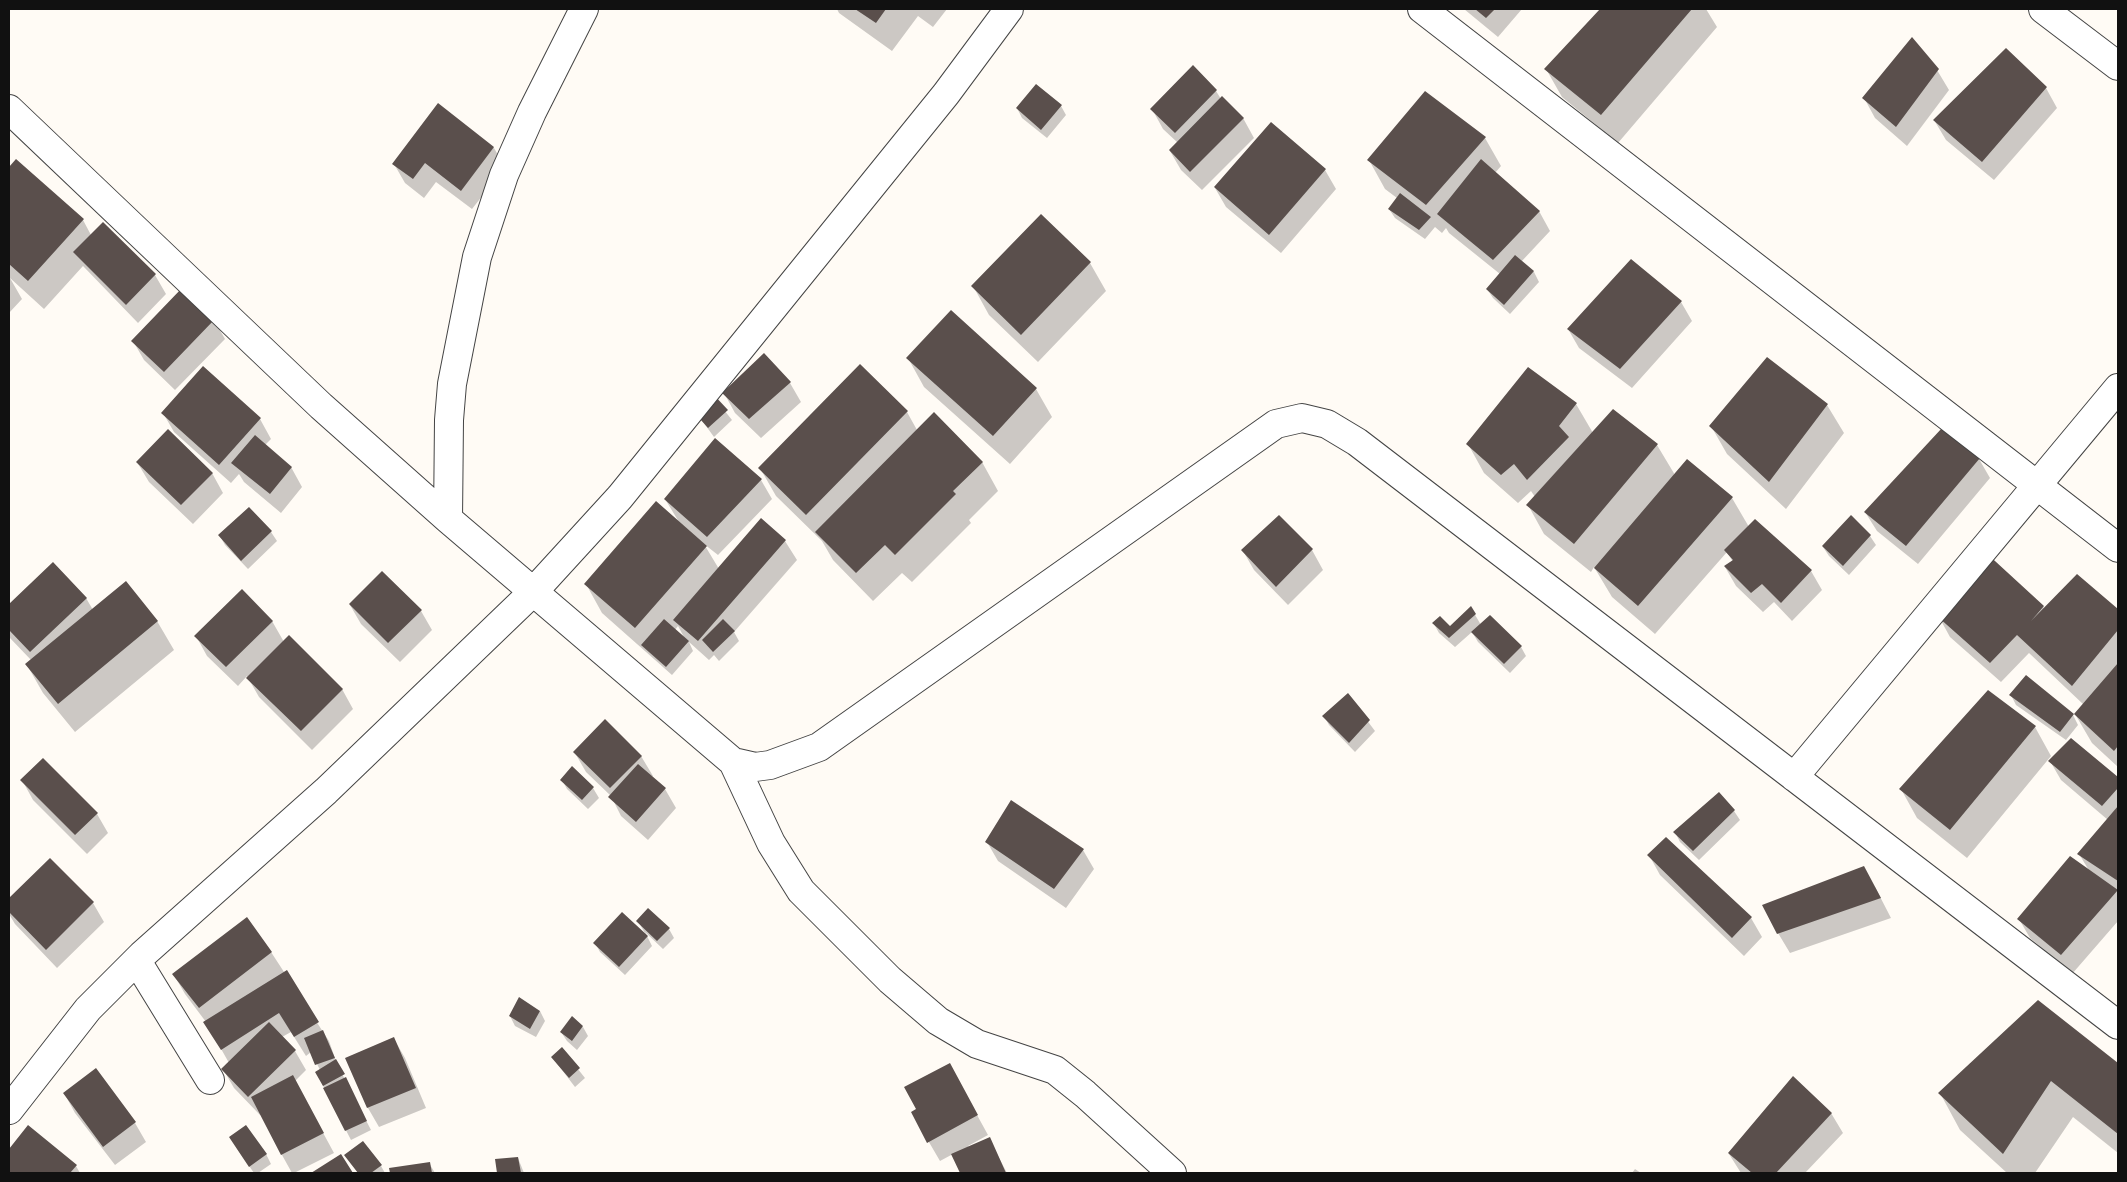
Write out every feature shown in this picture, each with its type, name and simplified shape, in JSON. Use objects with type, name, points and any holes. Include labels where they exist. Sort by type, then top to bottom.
[{"type":"street","points":[[448,519],[449,420],[452,384],[477,257],[504,175],[532,112],[584,9]]},
{"type":"street","points":[[9,1110],[88,1009],[137,961],[326,790],[534,591],[620,497],[946,94],[1009,9]]},
{"type":"street","points":[[1422,9],[2118,548]]},
{"type":"street","points":[[2043,9],[2118,66]]},
{"type":"street","points":[[9,109],[321,406],[448,519],[733,762],[771,842],[801,891],[890,980],[938,1021],[977,1044],[1056,1070],[1172,1173]]},
{"type":"street","points":[[1794,777],[2118,388]]},
{"type":"street","points":[[733,762],[755,767],[770,765],[819,747],[1276,424],[1302,418],[1327,424],[1357,442],[2118,1025]]},
{"type":"street","points":[[137,961],[210,1080]]},
{"type":"building","points":[[855,9],[886,9],[876,23]]},
{"type":"building","points":[[1475,9],[1495,9],[1486,18]]},
{"type":"building","points":[[1600,9],[1692,9],[1601,115],[1544,69]]},
{"type":"building","points":[[1912,37],[1939,69],[1896,127],[1862,98]]},
{"type":"building","points":[[2006,48],[2047,87],[1982,162],[1933,120]]},
{"type":"building","points":[[1193,65],[1217,90],[1175,133],[1150,109]]},
{"type":"building","points":[[1036,84],[1062,105],[1041,130],[1016,108]]},
{"type":"building","points":[[1425,91],[1486,137],[1426,205],[1367,160]]},
{"type":"building","points":[[1222,96],[1244,118],[1190,172],[1169,150]]},
{"type":"building","points":[[438,103],[494,147],[461,191],[425,163],[413,179],[392,164]]},
{"type":"building","points":[[1271,122],[1326,169],[1269,235],[1214,187]]},
{"type":"building","points":[[16,159],[84,219],[28,281],[9,264],[9,167]]},
{"type":"building","points":[[1481,159],[1540,211],[1493,260],[1437,214]]},
{"type":"building","points":[[1400,193],[1431,217],[1419,230],[1388,209]]},
{"type":"building","points":[[1041,214],[1091,262],[1021,335],[971,286]]},
{"type":"building","points":[[103,222],[156,274],[126,305],[73,252]]},
{"type":"building","points":[[1515,255],[1534,271],[1504,305],[1486,289]]},
{"type":"building","points":[[1631,259],[1682,301],[1620,369],[1567,329]]},
{"type":"building","points":[[182,288],[215,319],[164,372],[131,341]]},
{"type":"building","points":[[951,310],[1037,388],[993,436],[906,358]]},
{"type":"building","points":[[764,353],[791,382],[749,419],[722,393]]},
{"type":"building","points":[[1767,357],[1828,404],[1769,482],[1709,426]]},
{"type":"building","points":[[860,364],[908,411],[806,515],[758,468]]},
{"type":"building","points":[[203,366],[261,418],[219,465],[161,413]]},
{"type":"building","points":[[1528,367],[1577,403],[1559,426],[1569,437],[1527,480],[1514,464],[1501,475],[1466,444]]},
{"type":"building","points":[[713,394],[728,410],[708,428],[693,411]]},
{"type":"building","points":[[1613,409],[1658,444],[1574,544],[1526,505]]},
{"type":"building","points":[[934,412],[983,462],[953,491],[956,494],[895,555],[885,545],[856,573],[815,532]]},
{"type":"building","points":[[1942,428],[1980,458],[1906,546],[1864,512]]},
{"type":"building","points":[[168,429],[213,473],[181,505],[136,462]]},
{"type":"building","points":[[255,435],[292,467],[270,494],[231,463]]},
{"type":"building","points":[[715,438],[762,479],[707,537],[664,499]]},
{"type":"building","points":[[1687,459],[1733,497],[1638,606],[1594,568]]},
{"type":"building","points":[[656,501],[707,546],[635,628],[584,584]]},
{"type":"building","points":[[249,507],[272,531],[241,561],[218,535]]},
{"type":"building","points":[[1279,515],[1313,549],[1276,587],[1241,550]]},
{"type":"building","points":[[1851,515],[1871,535],[1843,566],[1822,546]]},
{"type":"building","points":[[761,518],[786,540],[698,641],[673,620]]},
{"type":"building","points":[[1755,519],[1812,570],[1781,603],[1762,584],[1751,593],[1724,566],[1733,560],[1724,550]]},
{"type":"building","points":[[1983,550],[2044,606],[2031,621],[2077,574],[2118,609],[2118,630],[2072,686],[2017,635],[1990,663],[1938,617]]},
{"type":"building","points":[[53,562],[87,598],[30,652],[9,630],[9,604]]},
{"type":"building","points":[[382,571],[422,610],[388,643],[349,604]]},
{"type":"building","points":[[126,581],[158,621],[58,704],[25,664]]},
{"type":"building","points":[[242,589],[273,621],[226,667],[194,636]]},
{"type":"building","points":[[1471,606],[1476,614],[1449,638],[1432,623],[1440,616],[1450,626]]},
{"type":"building","points":[[1490,615],[1522,646],[1504,664],[1471,632]]},
{"type":"building","points":[[664,619],[689,641],[666,667],[641,645]]},
{"type":"building","points":[[723,619],[735,631],[713,652],[702,640]]},
{"type":"building","points":[[289,635],[343,689],[301,731],[246,678]]},
{"type":"building","points":[[2118,663],[2118,746],[2114,751],[2074,714]]},
{"type":"building","points":[[2026,675],[2074,714],[2060,732],[2009,695]]},
{"type":"building","points":[[1988,690],[2036,726],[1950,830],[1899,789]]},
{"type":"building","points":[[1348,693],[1370,720],[1349,743],[1322,716]]},
{"type":"building","points":[[605,719],[642,756],[610,788],[573,752]]},
{"type":"building","points":[[2071,738],[2118,777],[2118,788],[2102,806],[2048,761]]},
{"type":"building","points":[[43,758],[98,813],[75,835],[20,780]]},
{"type":"building","points":[[638,764],[666,788],[636,822],[608,797]]},
{"type":"building","points":[[572,766],[594,787],[582,800],[560,780]]},
{"type":"building","points":[[1719,792],[1735,810],[1693,851],[1673,832]]},
{"type":"building","points":[[1011,800],[1084,849],[1054,889],[985,842]]},
{"type":"building","points":[[2118,806],[2118,881],[2077,854]]},
{"type":"building","points":[[1666,837],[1752,917],[1732,938],[1647,855]]},
{"type":"building","points":[[2070,856],[2118,890],[2061,955],[2017,919]]},
{"type":"building","points":[[50,858],[94,902],[46,950],[9,912],[9,898]]},
{"type":"building","points":[[1864,866],[1881,898],[1777,934],[1762,905]]},
{"type":"building","points":[[648,908],[670,928],[657,941],[636,921]]},
{"type":"building","points":[[622,912],[648,936],[619,967],[593,943]]},
{"type":"building","points":[[247,917],[272,952],[199,1008],[172,974]]},
{"type":"building","points":[[287,970],[319,1022],[294,1037],[279,1013],[221,1050],[203,1022]]},
{"type":"building","points":[[519,997],[540,1011],[530,1029],[509,1016]]},
{"type":"building","points":[[2038,1000],[2118,1063],[2118,1134],[2051,1081],[2003,1154],[1938,1093]]},
{"type":"building","points":[[572,1016],[583,1026],[572,1041],[560,1032]]},
{"type":"building","points":[[269,1022],[296,1050],[248,1097],[221,1069]]},
{"type":"building","points":[[323,1030],[335,1058],[315,1065],[304,1038]]},
{"type":"building","points":[[394,1037],[416,1088],[367,1108],[345,1058]]},
{"type":"building","points":[[562,1047],[580,1068],[569,1078],[551,1057]]},
{"type":"building","points":[[336,1059],[345,1074],[323,1086],[315,1072]]},
{"type":"building","points":[[950,1063],[978,1115],[927,1143],[911,1112],[916,1109],[904,1087]]},
{"type":"building","points":[[96,1068],[136,1122],[103,1147],[63,1093]]},
{"type":"building","points":[[293,1075],[324,1133],[281,1155],[251,1097]]},
{"type":"building","points":[[1793,1076],[1832,1113],[1776,1173],[1752,1173],[1728,1153]]},
{"type":"building","points":[[346,1077],[367,1121],[345,1131],[323,1088]]},
{"type":"building","points":[[28,1125],[77,1165],[70,1173],[9,1173],[9,1149]]},
{"type":"building","points":[[246,1125],[267,1154],[249,1167],[229,1137]]},
{"type":"building","points":[[990,1137],[1006,1173],[960,1173],[951,1154]]},
{"type":"building","points":[[363,1141],[382,1165],[371,1173],[358,1173],[344,1155]]},
{"type":"building","points":[[341,1154],[353,1173],[311,1173]]},
{"type":"building","points":[[518,1157],[521,1173],[497,1173],[495,1159]]},
{"type":"building","points":[[430,1162],[432,1173],[390,1173],[389,1168]]}]
